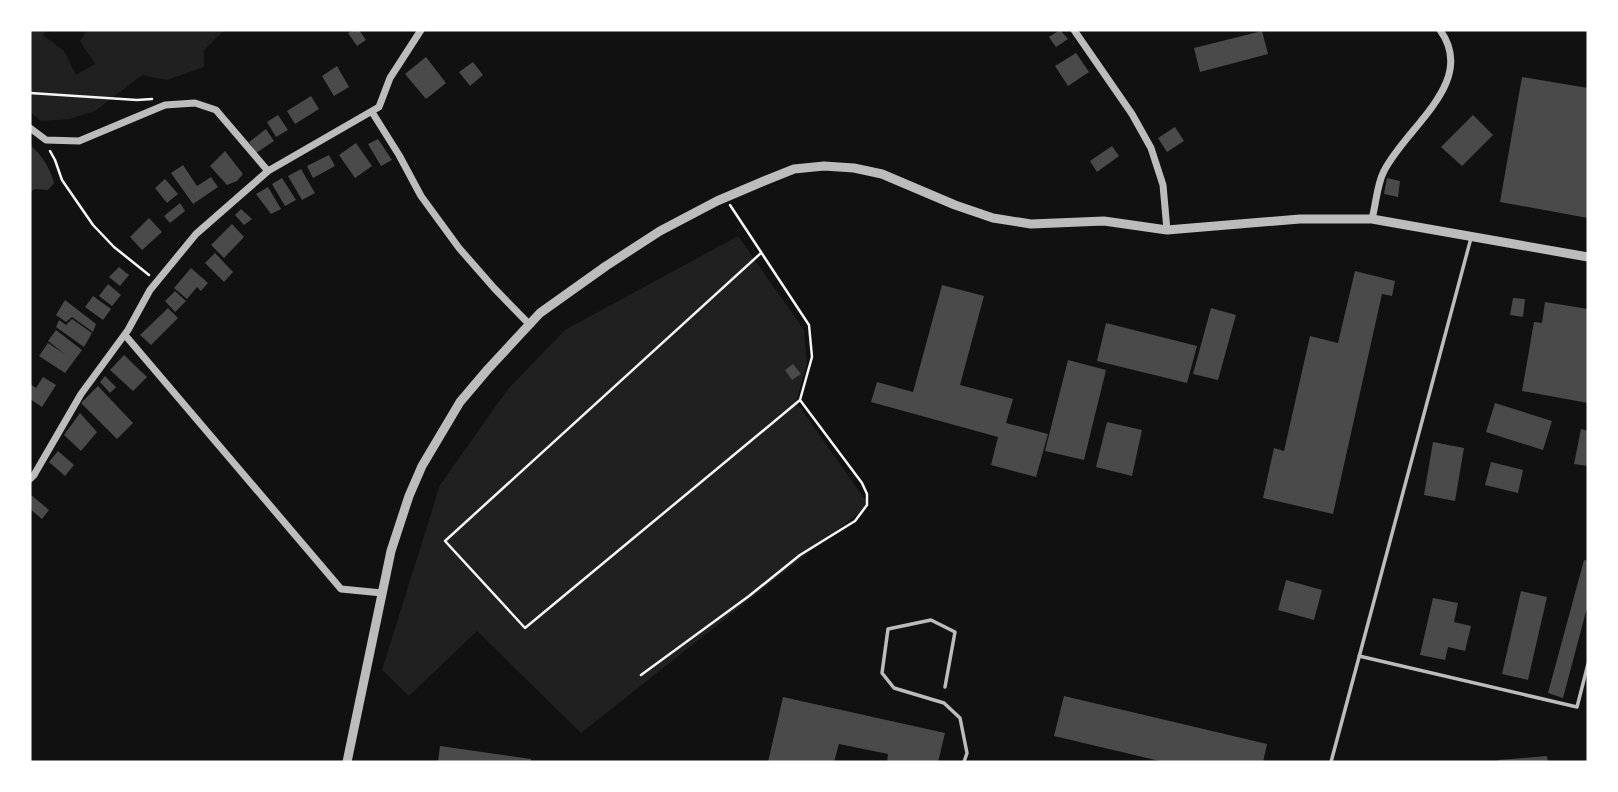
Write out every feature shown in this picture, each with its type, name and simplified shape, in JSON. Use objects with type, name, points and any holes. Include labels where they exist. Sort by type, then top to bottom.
[{"type":"street","points":[[30,479],[80,394],[125,335],[150,290],[196,234],[268,171],[379,107],[390,78],[421,30]]},
{"type":"street","points":[[1074,30],[1132,114],[1151,148],[1163,185],[1167,230]]},
{"type":"street","points":[[1373,219],[1382,173],[1444,90],[1450,77],[1452,58],[1448,40],[1440,30]]},
{"type":"street","points":[[30,128],[46,140],[79,141],[165,105],[195,103],[216,110],[268,171]]},
{"type":"street","points":[[372,112],[443,228],[529,324]]},
{"type":"street","points":[[347,762],[394,540],[422,466],[460,402],[536,315],[660,232],[725,197],[794,169],[824,166],[854,168],[882,174],[993,218],[1031,224],[1104,221],[1167,230],[1300,219],[1373,219],[1588,257]]},
{"type":"street","points":[[125,335],[341,589],[382,593]]},
{"type":"lane","points":[[1331,762],[1472,236]]},
{"type":"lane","points":[[945,687],[955,632],[931,620],[888,629],[882,673],[894,688],[944,703],[960,718],[967,753],[964,762]]},
{"type":"lane","points":[[1359,656],[1577,707],[1588,664]]},
{"type":"path","points":[[30,93],[137,100],[162,99]]},
{"type":"path","points":[[44,138],[62,180],[93,225],[114,247],[156,282]]},
{"type":"path","points":[[725,197],[809,325],[812,357],[800,400],[525,628],[445,541],[761,253]]},
{"type":"path","points":[[641,675],[800,555],[855,521],[867,505],[867,494],[862,483],[800,400]]},
{"type":"shaded area","points":[[30,30],[46,30],[43,35],[64,51],[76,75],[95,64],[80,41],[87,30],[224,30],[204,50],[204,67],[167,80],[142,75],[95,111],[69,119],[41,121],[30,112]]},
{"type":"shaded area","points":[[30,145],[42,157],[50,172],[54,183],[48,190],[35,189],[30,192]]},
{"type":"shaded area","points":[[738,236],[804,330],[807,363],[796,402],[869,505],[581,733],[477,631],[409,696],[382,670],[440,485],[508,389],[565,330]]},
{"type":"building","points":[[359,30],[366,40],[357,46],[348,33]]},
{"type":"building","points":[[1060,30],[1068,39],[1056,47],[1049,37]]},
{"type":"building","points":[[1262,31],[1268,54],[1200,72],[1194,48]]},
{"type":"building","points":[[1076,53],[1089,72],[1068,86],[1055,66]]},
{"type":"building","points":[[426,57],[446,83],[426,99],[405,74]]},
{"type":"building","points":[[473,62],[483,75],[470,86],[459,72]]},
{"type":"building","points":[[337,66],[349,87],[334,96],[322,76]]},
{"type":"building","points":[[1522,77],[1588,88],[1588,218],[1500,202]]},
{"type":"building","points":[[311,96],[319,109],[295,124],[287,111]]},
{"type":"building","points":[[278,115],[288,130],[276,137],[267,122]]},
{"type":"building","points":[[1473,115],[1493,135],[1462,166],[1441,147]]},
{"type":"building","points":[[1175,127],[1184,141],[1167,152],[1158,138]]},
{"type":"building","points":[[266,129],[274,141],[256,153],[249,142]]},
{"type":"building","points":[[378,139],[392,160],[381,166],[368,144]]},
{"type":"building","points":[[356,143],[372,166],[355,178],[339,155]]},
{"type":"building","points":[[1112,146],[1119,156],[1097,172],[1090,161]]},
{"type":"building","points":[[225,151],[243,174],[237,181],[227,185],[210,166]]},
{"type":"building","points":[[329,155],[335,166],[313,178],[307,166]]},
{"type":"building","points":[[183,165],[197,186],[211,177],[218,187],[193,204],[171,173]]},
{"type":"building","points":[[301,169],[315,193],[302,200],[288,176]]},
{"type":"building","points":[[282,178],[296,200],[285,206],[272,184]]},
{"type":"building","points":[[1387,178],[1400,181],[1398,197],[1384,194]]},
{"type":"building","points":[[165,179],[178,194],[167,203],[155,188]]},
{"type":"building","points":[[268,187],[281,209],[271,214],[256,194]]},
{"type":"building","points":[[180,203],[185,211],[170,223],[164,216]]},
{"type":"building","points":[[241,209],[252,219],[244,225],[235,215]]},
{"type":"building","points":[[149,218],[162,232],[142,250],[130,237]]},
{"type":"building","points":[[232,224],[244,237],[224,258],[211,245]]},
{"type":"building","points":[[215,253],[233,272],[224,282],[205,263]]},
{"type":"building","points":[[119,267],[129,275],[120,286],[109,277]]},
{"type":"building","points":[[191,268],[208,283],[201,291],[197,287],[187,299],[174,288]]},
{"type":"building","points":[[1355,271],[1395,281],[1392,296],[1382,294],[1333,514],[1263,498],[1274,448],[1284,451],[1310,336],[1338,343]]},
{"type":"building","points":[[108,284],[121,295],[112,306],[99,296]]},
{"type":"building","points":[[942,285],[984,296],[960,385],[1013,399],[1006,423],[1048,434],[1036,477],[991,465],[998,437],[871,402],[877,382],[913,392]]},
{"type":"building","points":[[175,291],[186,301],[175,312],[165,301]]},
{"type":"building","points":[[93,296],[111,309],[103,320],[85,307]]},
{"type":"building","points":[[1513,298],[1525,299],[1523,317],[1510,315]]},
{"type":"building","points":[[65,300],[96,324],[93,332],[72,317],[66,322],[56,315]]},
{"type":"building","points":[[1545,302],[1588,309],[1588,403],[1522,391],[1534,322],[1542,323]]},
{"type":"building","points":[[168,308],[178,318],[151,345],[140,335]]},
{"type":"building","points":[[1211,308],[1236,315],[1218,380],[1193,374]]},
{"type":"building","points":[[72,319],[92,333],[84,347],[56,327],[59,320],[66,325]]},
{"type":"building","points":[[1106,323],[1197,346],[1187,383],[1097,361]]},
{"type":"building","points":[[56,330],[82,350],[65,373],[39,356],[48,343],[66,355],[48,341]]},
{"type":"building","points":[[124,355],[147,377],[133,391],[110,370]]},
{"type":"building","points":[[1068,360],[1106,370],[1084,460],[1045,451]]},
{"type":"building","points":[[793,364],[801,374],[792,380],[785,370]]},
{"type":"building","points":[[105,376],[116,387],[110,393],[100,382]]},
{"type":"building","points":[[43,377],[56,385],[42,407],[30,399],[30,384],[36,388]]},
{"type":"building","points":[[98,386],[133,423],[117,439],[81,403]]},
{"type":"building","points":[[1495,403],[1552,421],[1543,450],[1486,432]]},
{"type":"building","points":[[80,413],[97,432],[81,451],[64,435]]},
{"type":"building","points":[[1107,422],[1142,430],[1132,476],[1096,467]]},
{"type":"building","points":[[1581,429],[1588,431],[1588,466],[1574,464]]},
{"type":"building","points":[[1433,442],[1464,448],[1455,501],[1424,495]]},
{"type":"building","points":[[58,451],[74,465],[65,476],[49,462]]},
{"type":"building","points":[[1491,462],[1523,470],[1518,493],[1485,485]]},
{"type":"building","points":[[30,494],[49,510],[42,519],[30,509]]},
{"type":"building","points":[[1584,560],[1588,561],[1588,604],[1563,698],[1548,693]]},
{"type":"building","points":[[1286,580],[1322,590],[1314,620],[1278,610]]},
{"type":"building","points":[[1521,591],[1547,597],[1528,680],[1502,674]]},
{"type":"building","points":[[1433,598],[1458,603],[1454,622],[1471,626],[1465,651],[1448,647],[1445,660],[1420,655]]},
{"type":"building","points":[[1064,696],[1267,744],[1263,762],[1164,762],[1054,736]]},
{"type":"building","points":[[783,697],[945,733],[938,762],[887,762],[888,754],[839,744],[834,762],[768,762]]},
{"type":"building","points":[[440,746],[531,759],[531,762],[438,762]]},
{"type":"building","points":[[1547,756],[1548,762],[1498,762],[1498,760]]}]
